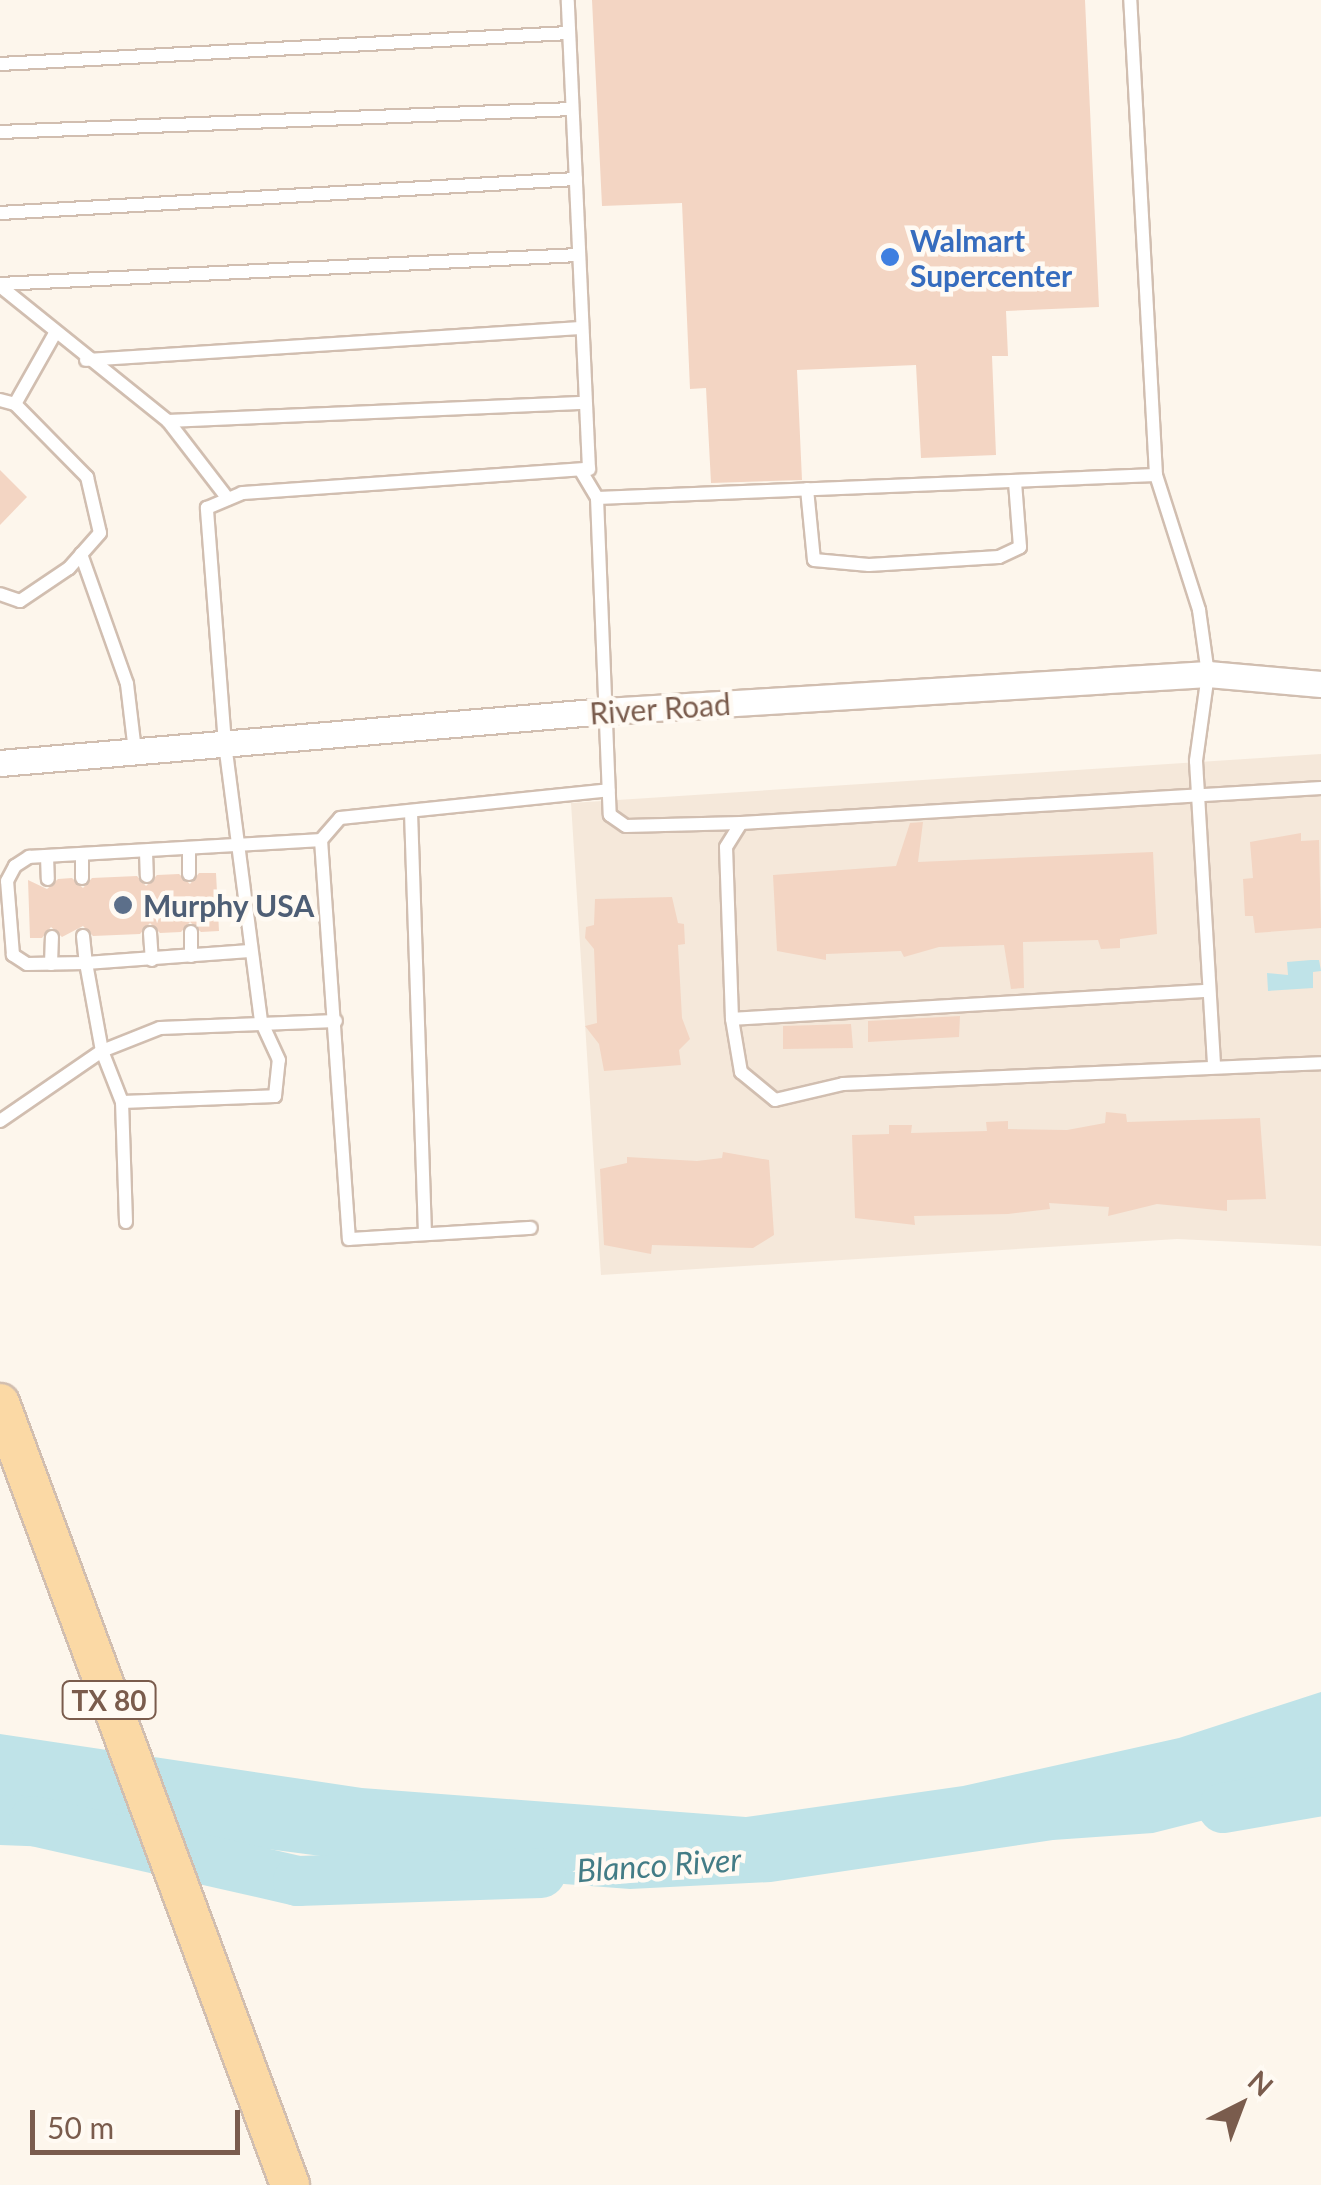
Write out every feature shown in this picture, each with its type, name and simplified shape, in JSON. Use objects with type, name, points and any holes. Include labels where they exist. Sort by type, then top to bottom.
[{"type":"main road","name":"TX 80","points":[[0,1403],[290,2185]]},
{"type":"street","name":"River Road","points":[[0,763],[605,711],[1208,674],[1321,684]]},
{"type":"lane","points":[[122,1102],[275,1096],[279,1060],[261,1021],[250,952],[226,744],[207,508],[228,499],[588,469],[568,0]]},
{"type":"lane","points":[[1130,0],[1156,476],[1199,610],[1208,674],[1198,798],[1206,991],[1214,1063]]},
{"type":"lane","points":[[0,64],[569,33]]},
{"type":"lane","points":[[0,132],[572,109]]},
{"type":"lane","points":[[0,214],[576,178]]},
{"type":"lane","points":[[0,285],[579,256]]},
{"type":"lane","points":[[0,285],[54,335],[168,421],[228,499]]},
{"type":"lane","points":[[86,360],[582,328]]},
{"type":"lane","points":[[15,404],[54,335]]},
{"type":"lane","points":[[0,400],[15,404],[87,476],[100,533],[81,554],[20,600],[0,594]]},
{"type":"lane","points":[[168,421],[585,403]]},
{"type":"lane","points":[[581,471],[597,498],[610,815],[626,826],[1198,798],[1321,788]]},
{"type":"lane","points":[[597,498],[1156,476]]},
{"type":"lane","points":[[807,489],[814,560],[869,565],[999,557],[1020,547],[1016,482]]},
{"type":"lane","points":[[81,554],[128,684],[135,751]]},
{"type":"lane","points":[[531,1228],[349,1239],[322,840],[340,818],[609,790]]},
{"type":"lane","points":[[410,812],[426,1234]]},
{"type":"lane","points":[[740,823],[726,847],[732,1020],[742,1072],[775,1100],[844,1084],[1214,1063],[1321,1063]]},
{"type":"lane","points":[[250,952],[28,964],[8,942],[8,881],[15,866],[47,856],[322,840]]},
{"type":"lane","points":[[188,850],[189,874]]},
{"type":"lane","points":[[146,852],[146,876]]},
{"type":"lane","points":[[82,855],[82,878]]},
{"type":"lane","points":[[47,856],[48,879]]},
{"type":"lane","points":[[190,932],[191,956]]},
{"type":"lane","points":[[150,934],[152,960]]},
{"type":"lane","points":[[83,936],[102,1051],[122,1102],[126,1222]]},
{"type":"lane","points":[[51,964],[52,937]]},
{"type":"lane","points":[[732,1020],[1206,991]]},
{"type":"lane","points":[[3,1116],[102,1051],[160,1028],[336,1021]]},
{"type":"shaded area","points":[[1321,754],[1321,1246],[1177,1239],[601,1275],[571,803]]},
{"type":"water","points":[[1319,960],[1321,971],[1313,972],[1313,988],[1268,991],[1267,973],[1288,975],[1287,962]]},
{"type":"water","points":[[1321,1692],[1321,1785],[1272,1803],[1153,1833],[1053,1840],[771,1882],[630,1889],[497,1879],[0,1814],[0,1734],[362,1788],[746,1817],[963,1786],[1179,1738]]},
{"type":"building","name":"Walmart Supercenter","points":[[592,0],[1085,0],[1099,307],[1006,311],[1008,356],[992,356],[996,455],[921,458],[916,365],[797,370],[802,480],[711,483],[706,388],[690,389],[682,203],[602,206]]},
{"type":"building","points":[[0,470],[27,497],[0,525]]},
{"type":"building","points":[[923,822],[918,862],[1153,852],[1157,934],[1120,939],[1120,948],[1101,949],[1098,940],[1023,942],[1024,988],[1011,989],[1004,945],[939,947],[904,957],[901,951],[826,954],[826,960],[777,951],[773,875],[896,866],[910,823]]},
{"type":"building","points":[[1301,833],[1301,841],[1319,840],[1321,928],[1255,933],[1253,916],[1245,916],[1243,879],[1253,878],[1250,842]]},
{"type":"building","name":"Murphy USA","points":[[199,873],[216,873],[219,931],[201,932],[190,922],[181,932],[160,933],[150,923],[140,934],[93,936],[83,926],[62,937],[51,927],[42,938],[30,938],[28,880],[47,889],[58,879],[72,878],[83,888],[92,878],[137,876],[146,886],[157,875],[179,874],[190,884]]},
{"type":"building","points":[[672,897],[678,923],[684,924],[685,944],[678,945],[682,1018],[690,1039],[679,1050],[681,1065],[604,1071],[599,1044],[585,1026],[597,1023],[594,949],[585,938],[586,927],[594,925],[595,899]]},
{"type":"building","points":[[960,1016],[959,1037],[868,1042],[868,1021]]},
{"type":"building","points":[[851,1024],[853,1048],[783,1049],[783,1026]]},
{"type":"building","points":[[1106,1112],[1126,1114],[1127,1122],[1260,1118],[1266,1199],[1227,1200],[1227,1211],[1157,1204],[1108,1216],[1109,1207],[1049,1203],[1050,1209],[1008,1214],[914,1216],[915,1225],[855,1218],[852,1135],[889,1134],[889,1125],[912,1125],[911,1133],[987,1131],[986,1122],[1008,1121],[1008,1129],[1067,1130],[1105,1123]]},
{"type":"building","points":[[723,1152],[769,1160],[774,1235],[753,1248],[652,1245],[651,1254],[604,1245],[600,1169],[627,1163],[627,1157],[697,1161],[722,1158]]},
{"type":"waterway","name":"Blanco River","points":[[1223,1808],[1321,1791]]},
{"type":"waterway","name":"Blanco River","points":[[0,1820],[34,1821],[298,1881],[541,1873]]},
{"type":"place","name":"Walmart Supercenter","points":[[890,257]]},
{"type":"place","name":"Murphy USA","points":[[123,905]]}]
